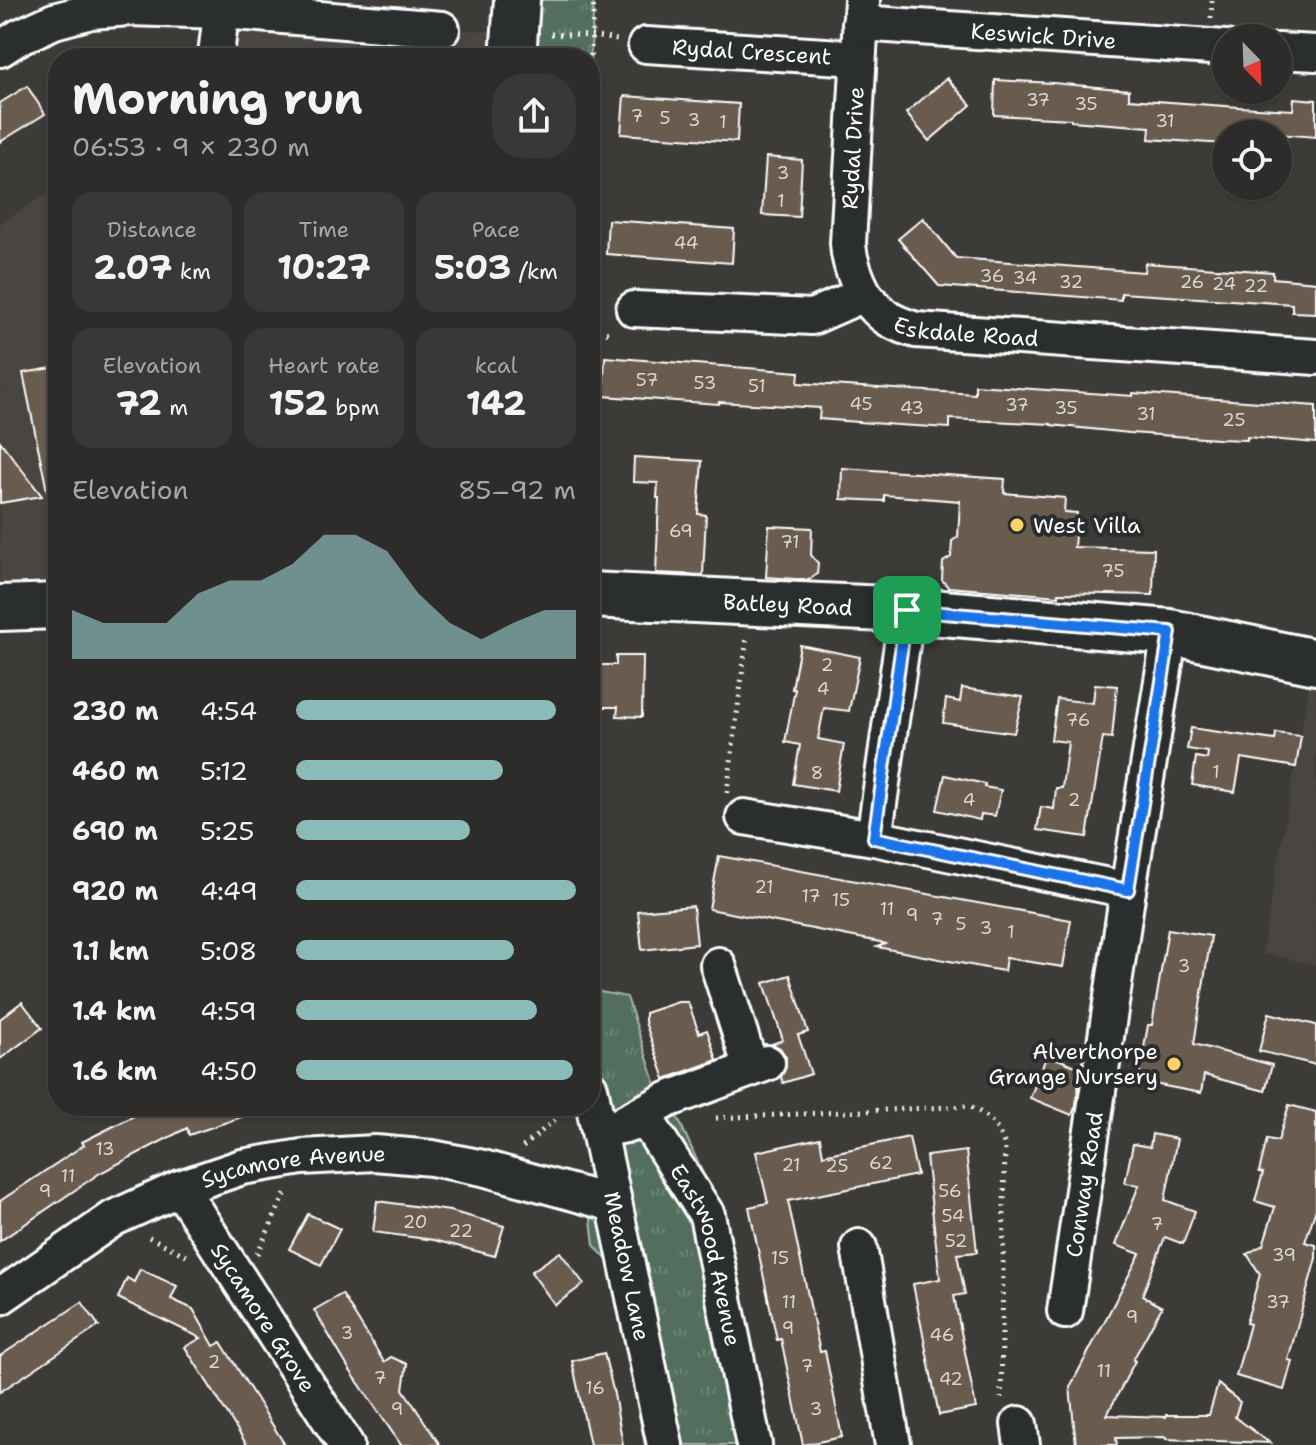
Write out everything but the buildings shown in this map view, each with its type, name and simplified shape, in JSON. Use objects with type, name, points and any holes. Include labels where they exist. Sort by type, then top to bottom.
[{"type":"street","points":[[0,49],[54,21],[91,11],[129,8],[223,5],[442,29]]},
{"type":"street","points":[[217,48],[223,5]]},
{"type":"street","name":"Keswick Drive","points":[[861,12],[1212,47]]},
{"type":"street","name":"Rydal Drive","points":[[861,12],[848,243],[849,260],[864,294]]},
{"type":"street","name":"Rydal Crescent","points":[[646,45],[858,58]]},
{"type":"street","points":[[1292,52],[1316,53]]},
{"type":"street","points":[[634,309],[812,317],[864,294]]},
{"type":"street","name":"Eskdale Road","points":[[864,294],[877,311],[895,324],[916,330],[1316,357]]},
{"type":"street","name":"Batley Road","points":[[600,596],[907,610],[1170,632],[1316,662]]},
{"type":"street","points":[[0,608],[48,606]]},
{"type":"street","points":[[874,838],[907,610]]},
{"type":"street","name":"Conway Road","points":[[1065,1311],[1170,632]]},
{"type":"street","points":[[735,811],[1128,890]]},
{"type":"street","points":[[608,1128],[667,1100],[759,1066],[718,965]]},
{"type":"street","name":"Meadow Lane","points":[[600,1110],[608,1128],[614,1204],[665,1445]]},
{"type":"street","name":"Eastwood Avenue","points":[[608,1128],[647,1121],[707,1215],[754,1445]]},
{"type":"street","name":"Sycamore Avenue","points":[[0,1297],[114,1218],[180,1188],[242,1167],[317,1156],[375,1153],[432,1158],[494,1171],[614,1204]]},
{"type":"street","name":"Sycamore Grove","points":[[180,1188],[346,1445]]},
{"type":"street","points":[[859,1242],[893,1445]]},
{"type":"path","points":[[591,48],[594,0]]},
{"type":"path","points":[[515,30],[592,36],[646,45]]},
{"type":"path","points":[[735,811],[751,604]]},
{"type":"path","points":[[709,1118],[969,1106],[991,1118],[1005,1145],[1001,1400],[1020,1435]]},
{"type":"path","points":[[494,1171],[559,1116]]},
{"type":"shaded area","points":[[238,13],[515,32],[514,48],[232,48]]},
{"type":"shaded area","points":[[48,193],[48,606],[0,608],[0,224]]},
{"type":"shaded area","points":[[1312,669],[1316,670],[1316,965],[1262,953]]},
{"type":"green space","points":[[517,0],[594,0],[591,48],[514,48]]},
{"type":"green space","points":[[600,992],[627,997],[659,1094],[679,1120],[720,1212],[762,1445],[645,1445],[608,1261],[594,1245],[586,1178],[598,1165],[591,1116],[600,1116]]},
{"type":"place","name":"West Villa","points":[[1017,525]]},
{"type":"place","name":"Alverthorpe Grange Nursery","points":[[1174,1064]]},
{"type":"route","points":[[907,610],[1170,632],[1128,890],[874,838],[907,610]]}]
